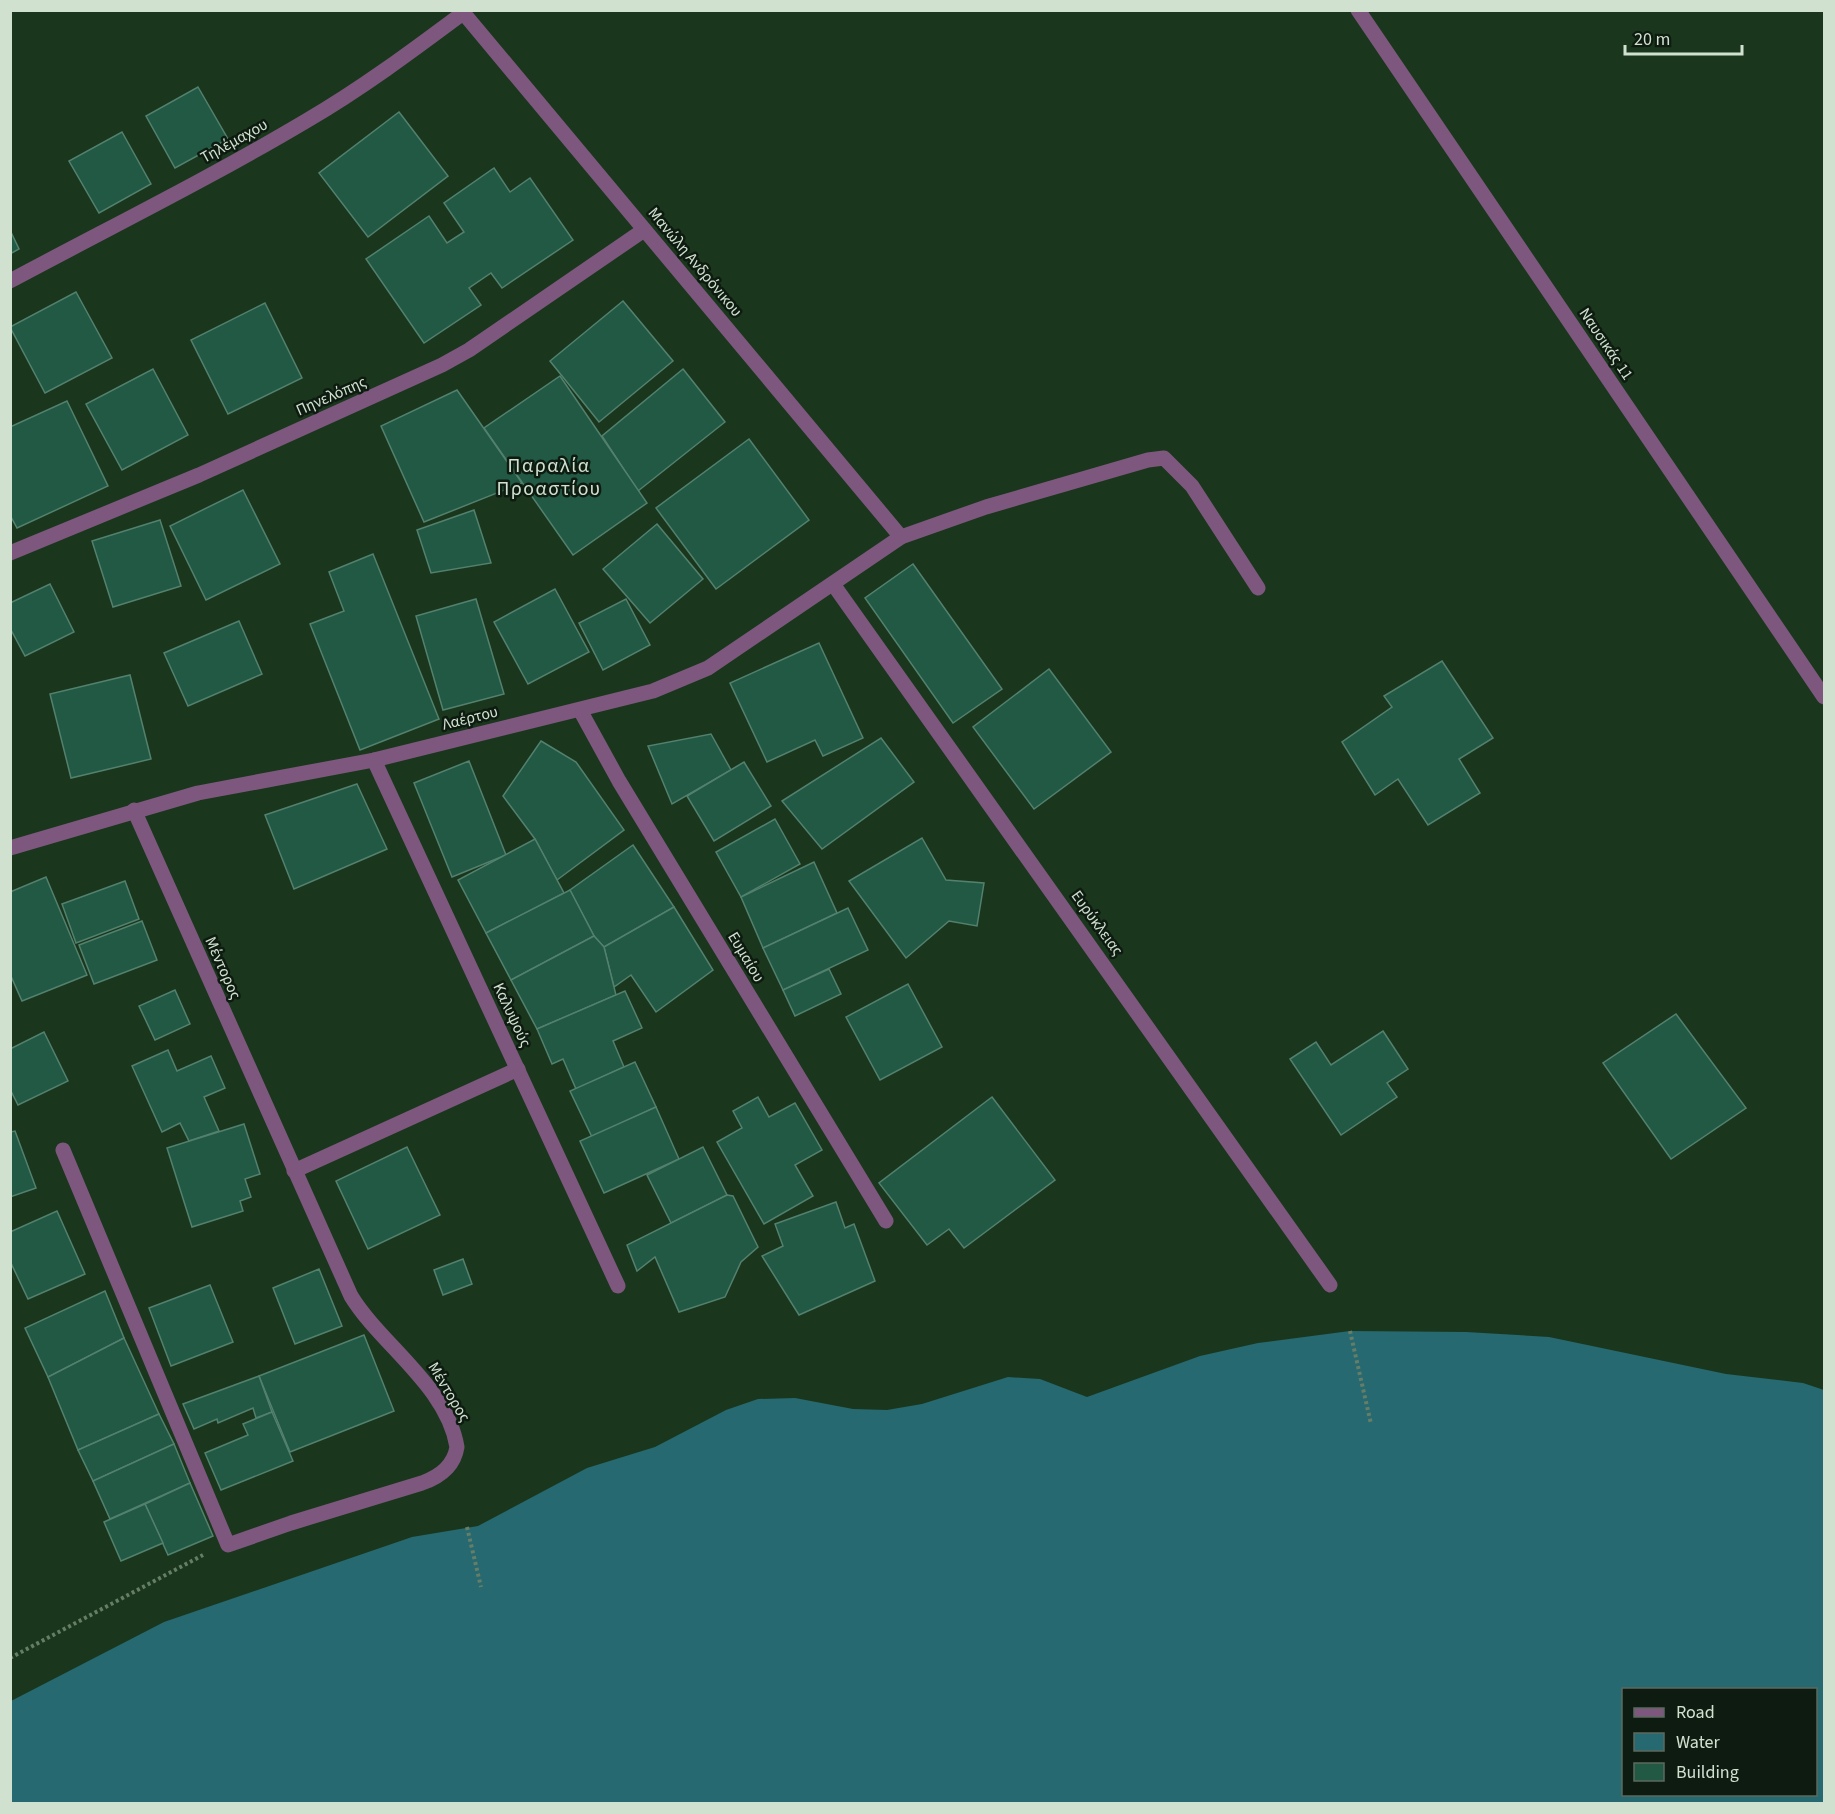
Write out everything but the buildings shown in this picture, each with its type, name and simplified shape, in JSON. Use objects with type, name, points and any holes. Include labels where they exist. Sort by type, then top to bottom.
[{"type":"street","name":"Ναυσικάς 11","points":[[1358,10],[1824,697]]},
{"type":"street","name":"Μανώλη Ανδρόνικου","points":[[462,12],[900,537]]},
{"type":"street","name":"Τηλέμαχου","points":[[10,281],[228,166],[308,121],[380,74],[462,12]]},
{"type":"street","name":"Πηνελόπης","points":[[10,553],[199,475],[442,365],[469,350],[644,230]]},
{"type":"street","name":"Λαέρτου","points":[[10,848],[198,793],[374,760],[653,691],[708,668],[900,537],[986,507],[1164,458],[1192,486],[1258,588]]},
{"type":"street","name":"Ευρύκλειας","points":[[833,584],[1330,1285]]},
{"type":"street","name":"Ευμαίου","points":[[580,710],[637,812],[886,1221]]},
{"type":"street","name":"Καλυψούς","points":[[374,760],[618,1286]]},
{"type":"street","name":"Μέντορος","points":[[134,810],[351,1296],[365,1318],[423,1380],[444,1415],[458,1447],[449,1466],[433,1479],[291,1522],[228,1545]]},
{"type":"street","points":[[294,1171],[518,1069]]},
{"type":"street","points":[[63,1150],[228,1545]]},
{"type":"path","points":[[1350,1332],[1371,1424]]},
{"type":"path","points":[[466,1527],[482,1587]]},
{"type":"path","points":[[10,1658],[192,1560],[228,1545]]},
{"type":"water","points":[[1350,1331],[1466,1332],[1549,1337],[1726,1374],[1803,1383],[1824,1390],[1824,1803],[11,1803],[11,1701],[164,1622],[412,1537],[478,1526],[587,1468],[655,1447],[726,1410],[758,1399],[795,1398],[853,1409],[887,1410],[922,1404],[1008,1377],[1040,1379],[1087,1397],[1200,1356],[1258,1343]]},
{"type":"district","name":"Παραλία Προαστίου","points":[[549,478]]}]
